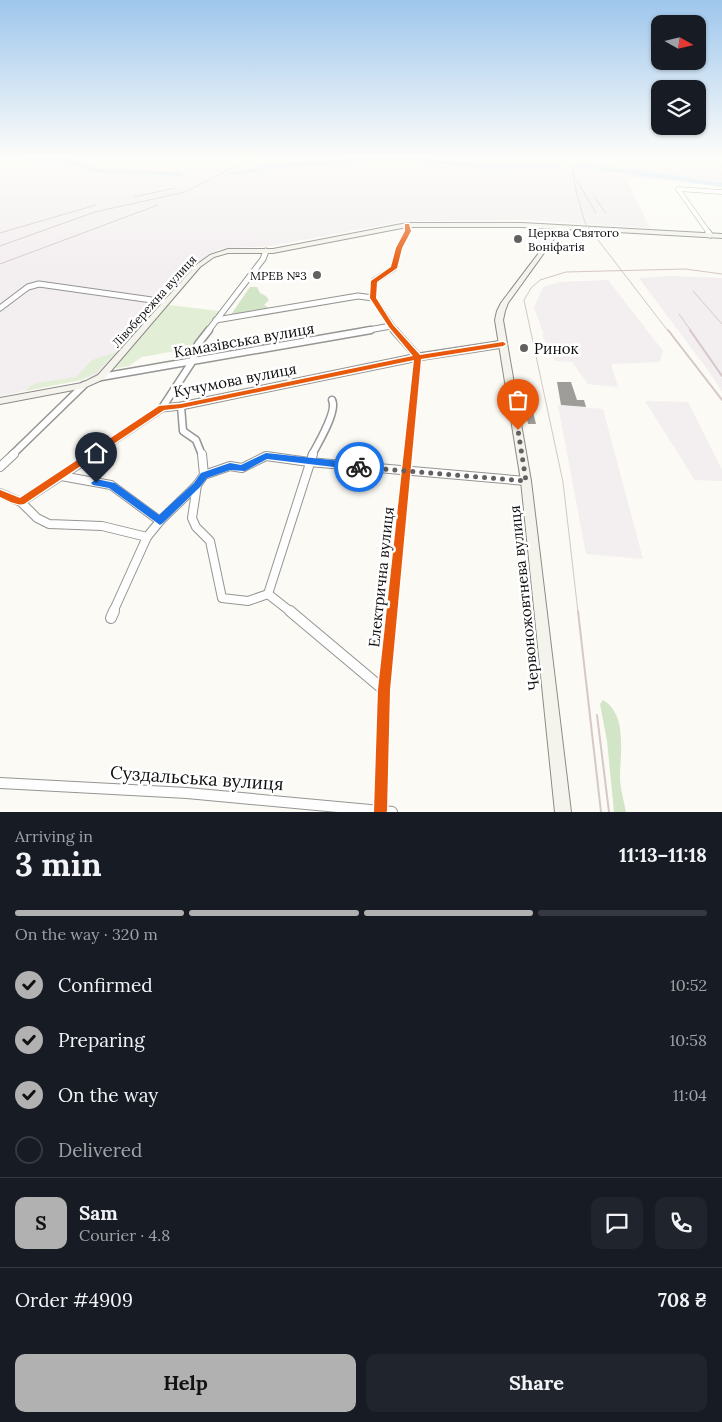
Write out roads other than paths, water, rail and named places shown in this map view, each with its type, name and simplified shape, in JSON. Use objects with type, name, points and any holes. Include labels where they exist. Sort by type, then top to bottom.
[{"type":"main road","name":"Лівобережна вулиця","points":[[0,402],[84,385],[101,377],[198,266],[212,256],[228,251],[266,251],[408,225],[567,226],[722,236]]},
{"type":"main road","points":[[525,225],[544,228],[554,235]]},
{"type":"main road","name":"Червоножовтнева вулиця","points":[[563,812],[526,481],[499,320],[500,310],[554,235],[561,228],[567,226]]},
{"type":"street","points":[[681,194],[710,235]]},
{"type":"street","points":[[408,225],[408,231],[399,248],[394,268],[374,281],[373,298],[392,326],[418,357]]},
{"type":"street","points":[[162,408],[192,362],[198,344],[266,251]]},
{"type":"street","points":[[0,308],[28,287],[39,284],[166,302]]},
{"type":"street","points":[[216,320],[358,296],[373,298]]},
{"type":"street","name":"Камазівська вулиця","points":[[101,377],[392,326]]},
{"type":"street","name":"Кучумова вулиця","points":[[20,502],[162,408],[181,406],[418,357],[503,344]]},
{"type":"street","name":"Електрична вулиця","points":[[380,810],[384,690],[418,357]]},
{"type":"street","points":[[0,467],[84,385]]},
{"type":"street","points":[[268,594],[309,462],[332,414],[334,404],[332,400]]},
{"type":"street","points":[[181,406],[183,431],[200,443],[204,475]]},
{"type":"street","points":[[111,618],[147,537],[160,521],[197,485],[204,475],[230,466],[242,468],[266,456],[309,462],[526,481]]},
{"type":"street","points":[[61,476],[111,485],[160,521]]},
{"type":"street","points":[[197,485],[192,518],[196,527],[210,541],[222,598],[248,600],[268,594]]},
{"type":"street","points":[[0,493],[20,502],[42,522],[58,527],[83,524],[104,526],[147,537]]},
{"type":"street","points":[[268,594],[384,690]]},
{"type":"street","name":"Суздальська вулиця","points":[[0,783],[187,793],[392,812]]},
{"type":"tram line","points":[[578,612],[563,482],[524,300],[531,288],[540,280],[566,272],[685,269],[722,274]]},
{"type":"tram line","points":[[578,611],[601,812]]},
{"type":"tram line","points":[[597,715],[609,812]]},
{"type":"railway","points":[[134,197],[148,194]]},
{"type":"railway","points":[[0,246],[95,212],[176,194]]},
{"type":"railway","points":[[577,194],[585,223],[668,331]]},
{"type":"railway","points":[[585,194],[596,213]]},
{"type":"railway","points":[[594,197],[606,213]]},
{"type":"railway","points":[[0,233],[96,205]]},
{"type":"railway","points":[[0,264],[158,205]]},
{"type":"railway","points":[[693,291],[722,324]]},
{"type":"railway","points":[[679,314],[691,331]]},
{"type":"railway","points":[[668,330],[722,400]]},
{"type":"railway","points":[[690,330],[722,376]]},
{"type":"place","name":"Церква Святого Воніфатія","points":[[518,239]]},
{"type":"place","name":"МРЕВ №3","points":[[317,275]]},
{"type":"place","name":"Ринок","points":[[524,348]]}]
